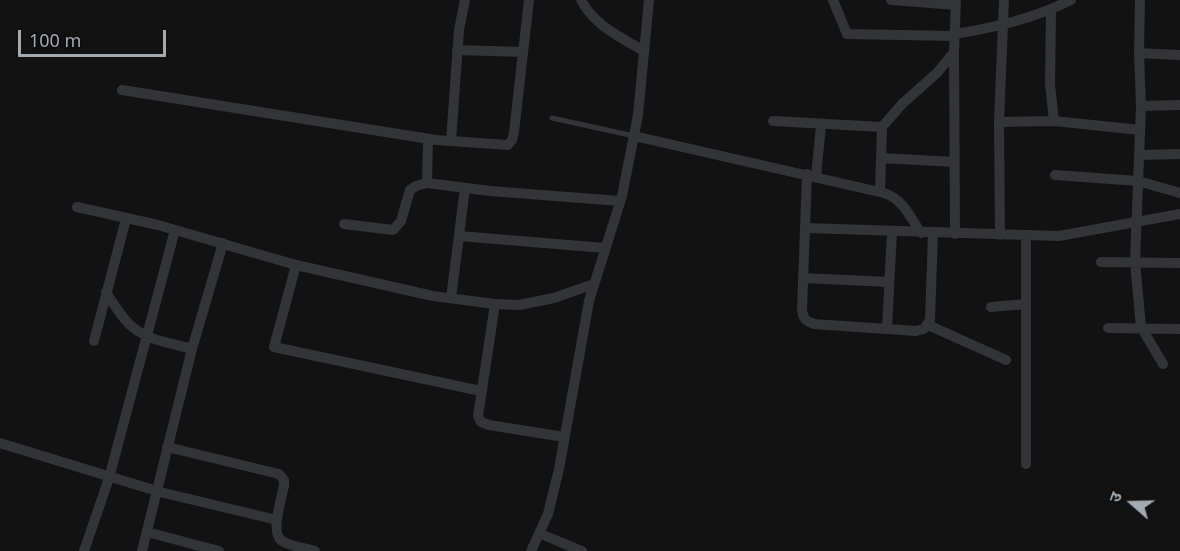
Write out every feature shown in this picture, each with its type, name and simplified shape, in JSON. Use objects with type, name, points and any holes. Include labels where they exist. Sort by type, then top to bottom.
[{"type":"street","points":[[451,141],[457,50],[465,0]]},
{"type":"street","points":[[122,90],[428,139],[508,145],[512,140],[528,0]]},
{"type":"street","points":[[581,0],[587,11],[603,27],[644,51]]},
{"type":"street","points":[[531,551],[541,534],[548,514],[587,312],[621,201],[634,136],[649,0]]},
{"type":"street","points":[[833,0],[847,34],[955,35],[1003,26],[1051,10],[1071,0]]},
{"type":"street","points":[[891,0],[956,2],[955,234]]},
{"type":"street","points":[[1000,235],[999,122],[1004,0]]},
{"type":"street","points":[[1140,0],[1141,106],[1135,262],[1141,327],[1163,364]]},
{"type":"street","points":[[1051,10],[1050,84],[1054,121]]},
{"type":"street","points":[[457,50],[523,52]]},
{"type":"street","points":[[880,192],[882,128],[902,104],[938,72],[954,52]]},
{"type":"street","points":[[1139,53],[1180,55]]},
{"type":"street","points":[[1141,106],[1180,105]]},
{"type":"street","points":[[773,121],[882,128]]},
{"type":"street","points":[[999,122],[1054,121],[1140,130]]},
{"type":"street","points":[[821,125],[811,176],[805,228],[802,310],[803,317],[807,321],[814,324],[886,329],[916,331],[924,329],[930,320],[933,233]]},
{"type":"street","points":[[634,136],[895,196],[921,233]]},
{"type":"street","points":[[427,183],[428,139]]},
{"type":"street","points":[[1138,155],[1180,154]]},
{"type":"street","points":[[881,158],[955,162]]},
{"type":"street","points":[[1055,175],[1138,181],[1180,193]]},
{"type":"street","points":[[344,224],[393,230],[401,221],[410,190],[427,183],[621,201]]},
{"type":"street","points":[[451,298],[465,188]]},
{"type":"street","points":[[77,207],[175,230],[296,264],[451,298],[495,304],[532,303],[594,284]]},
{"type":"street","points":[[805,228],[1059,236],[1180,214]]},
{"type":"street","points":[[94,341],[126,219]]},
{"type":"street","points":[[84,551],[109,478],[175,230]]},
{"type":"street","points":[[886,329],[892,231]]},
{"type":"street","points":[[459,236],[606,248]]},
{"type":"street","points":[[1026,236],[1026,464]]},
{"type":"street","points":[[142,551],[192,349],[223,243]]},
{"type":"street","points":[[1101,262],[1180,262]]},
{"type":"street","points":[[296,264],[274,347],[480,391]]},
{"type":"street","points":[[803,278],[889,282]]},
{"type":"street","points":[[106,292],[128,324],[146,336],[192,349]]},
{"type":"street","points":[[495,304],[477,410],[481,422],[564,437]]},
{"type":"street","points":[[991,306],[1026,304]]},
{"type":"street","points":[[928,325],[1006,360]]},
{"type":"street","points":[[1108,328],[1180,329]]},
{"type":"street","points":[[0,443],[109,478],[277,520]]},
{"type":"street","points":[[167,447],[279,474],[284,480],[284,486],[277,520],[277,536],[293,548],[315,551]]},
{"type":"street","points":[[147,532],[219,551]]},
{"type":"street","points":[[541,534],[582,551]]},
{"type":"lane","points":[[552,118],[634,136]]}]
